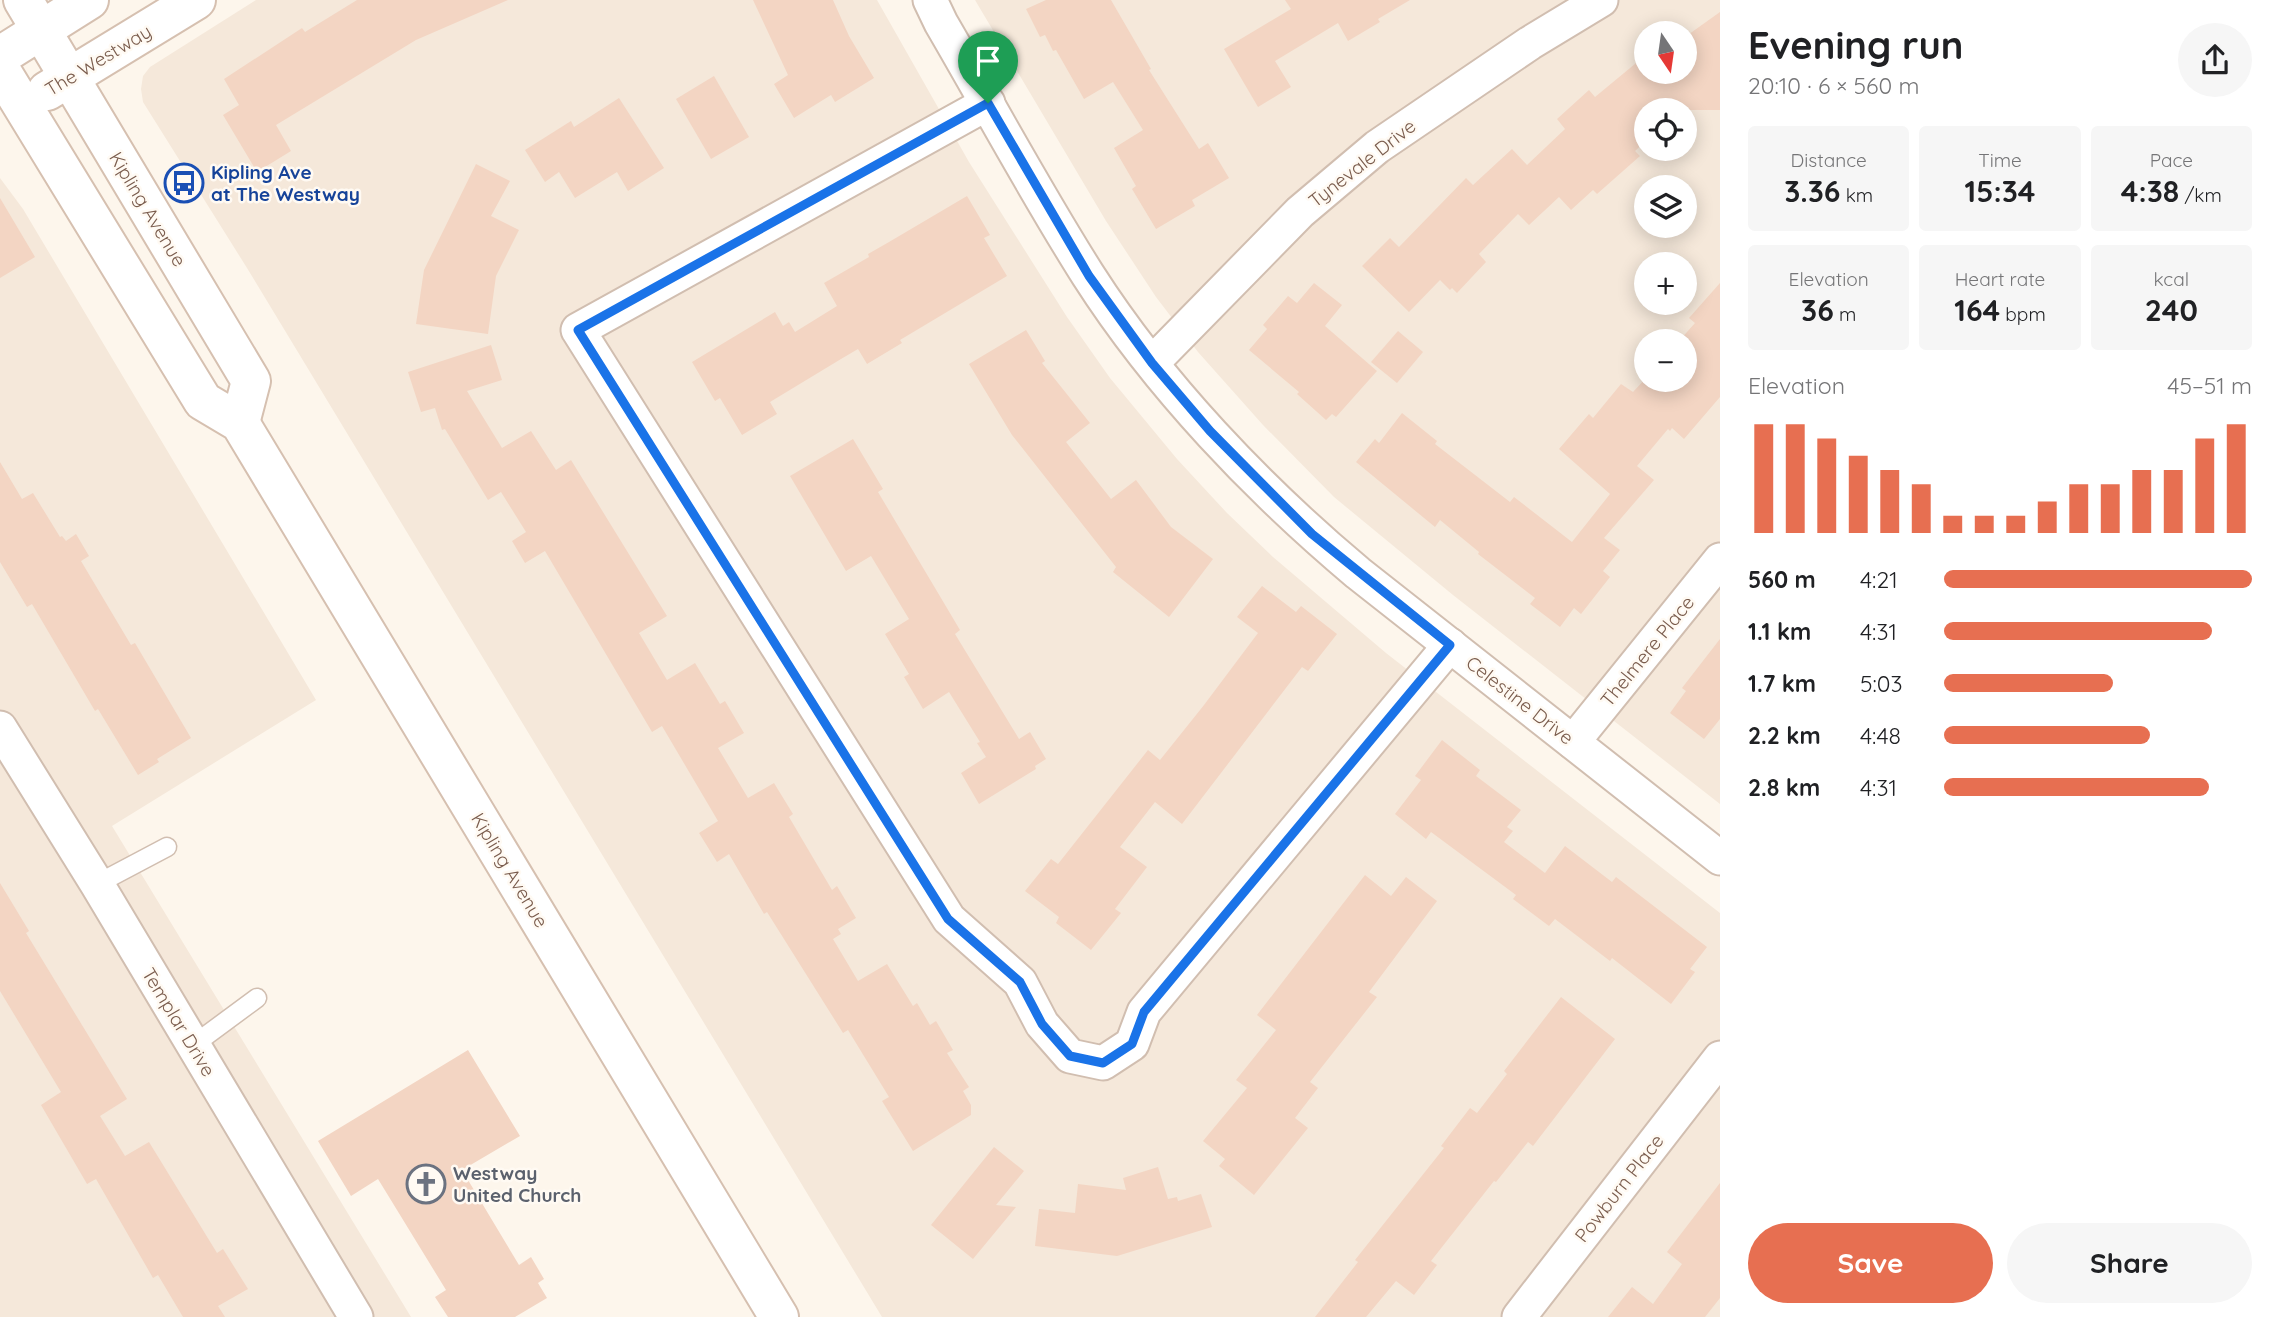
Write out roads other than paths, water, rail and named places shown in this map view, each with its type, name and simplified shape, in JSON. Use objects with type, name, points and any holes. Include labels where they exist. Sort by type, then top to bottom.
[{"type":"main road","points":[[0,56],[32,15],[89,0]]},
{"type":"main road","name":"The Westway","points":[[11,112],[195,0]]},
{"type":"main road","name":"Kipling Avenue","points":[[32,15],[251,381],[240,423]]},
{"type":"main road","name":"Kipling Avenue","points":[[0,69],[11,112],[203,401],[240,423],[779,1317]]},
{"type":"street","name":"Celestine Drive","points":[[930,0],[1089,276],[1152,363],[1210,431],[1312,534],[1720,858]]},
{"type":"street","name":"Tynevale Drive","points":[[1152,363],[1300,212],[1377,147],[1530,43],[1601,0]]},
{"type":"street","points":[[988,103],[578,330],[948,919],[1020,982],[1042,1024],[1070,1056],[1103,1063],[1132,1044],[1144,1012],[1450,645]]},
{"type":"street","name":"Thelmere Place","points":[[1573,742],[1720,560]]},
{"type":"street","name":"Templar Drive","points":[[0,728],[97,884],[356,1317]]},
{"type":"street","name":"Powburn Place","points":[[1518,1317],[1720,1058]]},
{"type":"lane","points":[[97,884],[167,847]]},
{"type":"lane","points":[[192,1046],[257,998]]},
{"type":"place","name":"Kipling Ave at The Westway","points":[[184,183]]},
{"type":"place","name":"Westway United Church","points":[[426,1184]]}]
